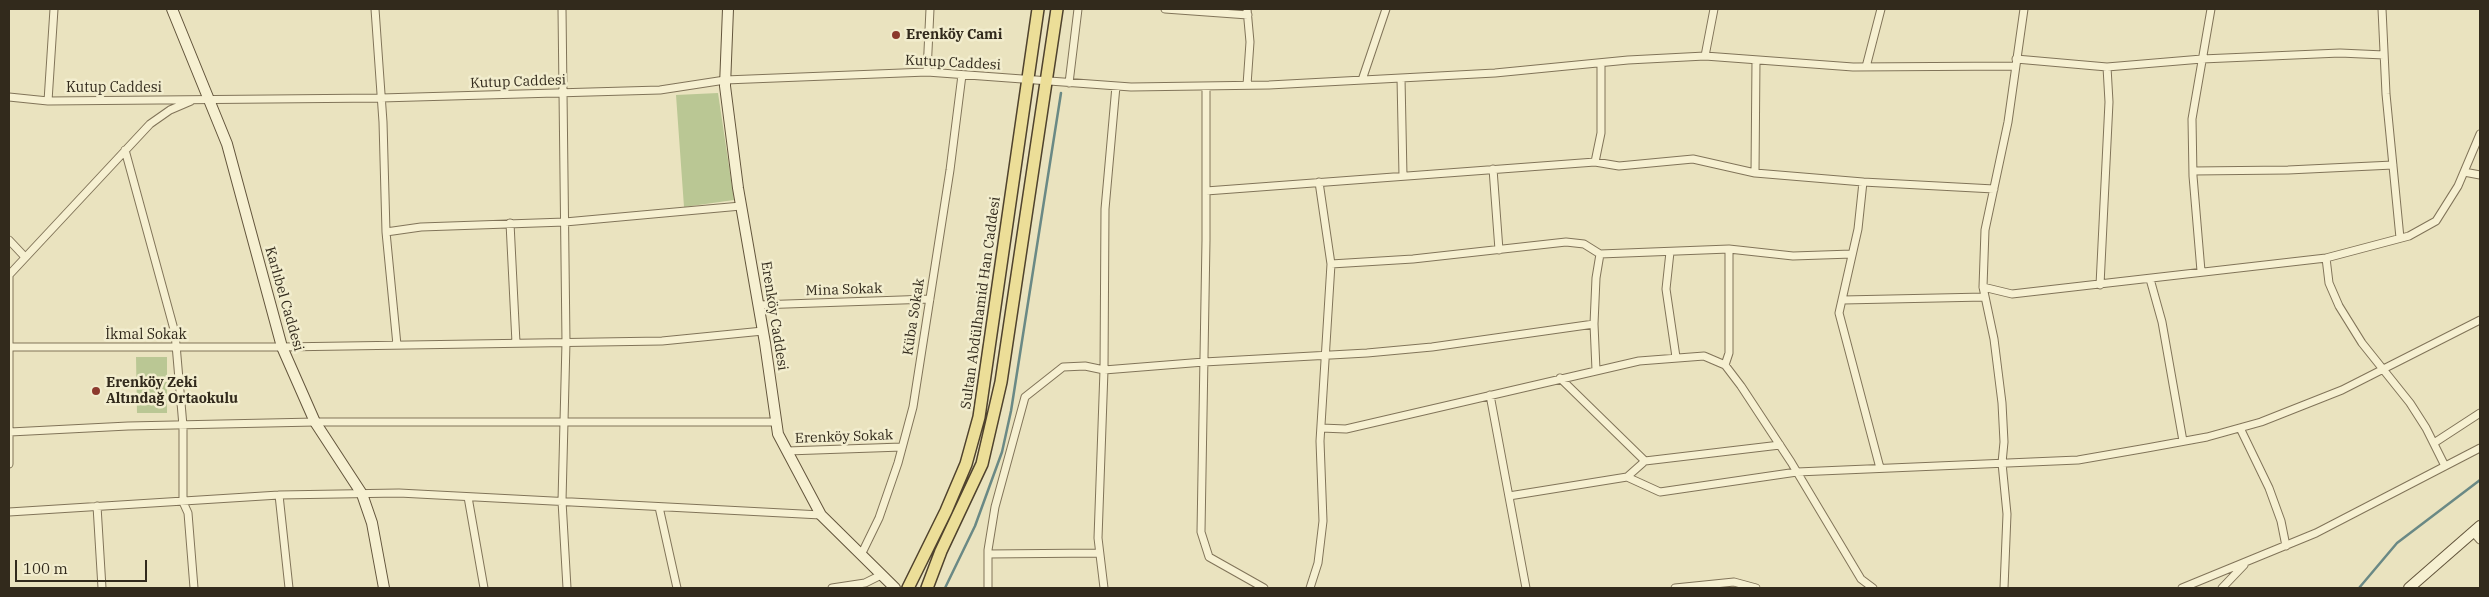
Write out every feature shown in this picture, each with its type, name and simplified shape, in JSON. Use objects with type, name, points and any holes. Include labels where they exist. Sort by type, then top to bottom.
[{"type":"main road","name":"Sultan Abdülhamid Han Caddesi","points":[[908,588],[946,512],[966,464],[979,417],[1038,9]]},
{"type":"main road","name":"Sultan Abdülhamid Han Caddesi","points":[[927,588],[984,455],[1001,382],[1047,81],[1056,9]]},
{"type":"street","points":[[48,101],[54,9]]},
{"type":"street","name":"Karlıbel Caddesi","points":[[172,9],[198,78],[210,100],[227,144],[282,347],[316,422],[362,494],[372,523],[384,588]]},
{"type":"street","points":[[375,9],[381,98],[386,232],[397,345]]},
{"type":"street","points":[[562,9],[565,93],[566,342],[562,501],[567,588]]},
{"type":"street","name":"Erenköy Caddesi","points":[[728,9],[725,80],[741,206],[763,330],[778,434],[821,515],[895,588]]},
{"type":"street","points":[[927,72],[930,9]]},
{"type":"street","points":[[1069,83],[1078,9]]},
{"type":"street","points":[[1165,9],[1248,12],[1250,42],[1247,86]]},
{"type":"street","points":[[1362,80],[1386,9]]},
{"type":"street","points":[[1705,56],[1714,9]]},
{"type":"street","points":[[1866,67],[1881,9]]},
{"type":"street","points":[[2004,588],[2007,514],[2002,463],[2004,442],[2002,403],[1994,339],[1983,287],[1985,230],[2008,122],[2024,9]]},
{"type":"street","points":[[2201,271],[2193,171],[2192,118],[2211,9]]},
{"type":"street","points":[[2382,9],[2384,55],[2400,238]]},
{"type":"street","name":"Kutup Caddesi","points":[[9,97],[48,101],[210,100],[565,93],[660,90],[725,80],[927,72],[1116,86],[1247,86],[1495,73],[1705,56],[1866,67],[2016,63],[2107,67],[2202,59],[2340,53],[2384,55]]},
{"type":"street","points":[[1755,173],[1756,60]]},
{"type":"street","points":[[1596,162],[1602,133],[1601,63]]},
{"type":"street","points":[[2100,285],[2109,111],[2107,67]]},
{"type":"street","name":"Küba Sokak","points":[[861,555],[879,518],[913,407],[950,170],[962,74]]},
{"type":"street","points":[[1401,78],[1403,176]]},
{"type":"street","points":[[1104,588],[1098,538],[1104,370],[1105,209],[1116,86]]},
{"type":"street","points":[[1206,86],[1201,532],[1209,556],[1264,588]]},
{"type":"street","points":[[9,464],[9,275],[150,124],[170,110],[194,100]]},
{"type":"street","points":[[1983,287],[2012,294],[2100,285],[2201,271],[2326,258],[2400,238],[2436,221],[2458,186],[2480,134]]},
{"type":"street","points":[[125,150],[175,333],[183,426],[183,502],[188,513],[194,588]]},
{"type":"street","points":[[1206,190],[1596,162],[1619,166],[1693,159],[1755,173],[1863,182],[1994,189]]},
{"type":"street","points":[[2193,171],[2288,170],[2394,165]]},
{"type":"street","points":[[1493,169],[1499,250]]},
{"type":"street","points":[[2464,172],[2480,175]]},
{"type":"street","points":[[1310,588],[1318,563],[1322,521],[1321,428],[1331,264],[1319,182]]},
{"type":"street","points":[[1863,182],[1858,229],[1840,313],[1880,468]]},
{"type":"street","points":[[386,232],[421,227],[565,222],[741,206]]},
{"type":"street","points":[[510,223],[516,343]]},
{"type":"street","points":[[9,240],[25,257]]},
{"type":"street","points":[[1331,264],[1499,250],[1566,242],[1584,244],[1600,254],[1729,249],[1793,256],[1852,254]]},
{"type":"street","points":[[1724,365],[1730,353],[1729,249]]},
{"type":"street","points":[[1670,252],[1666,289],[1676,357]]},
{"type":"street","points":[[1596,370],[1594,324],[1596,278],[1600,254]]},
{"type":"street","points":[[2326,258],[2329,283],[2339,306],[2362,343],[2410,403],[2434,443],[2445,466]]},
{"type":"street","points":[[2150,279],[2162,322],[2183,441]]},
{"type":"street","points":[[1843,300],[1985,297]]},
{"type":"street","name":"Mina Sokak","points":[[758,305],[930,299]]},
{"type":"street","points":[[1627,477],[1660,492],[1797,472],[2078,460],[2183,441],[2261,422],[2342,390],[2480,320]]},
{"type":"street","points":[[988,588],[988,554],[995,506],[1025,397],[1063,367],[1085,366],[1104,370],[1204,362],[1326,356],[1432,347],[1594,324]]},
{"type":"street","name":"İkmal Sokak","points":[[10,347],[282,347],[662,341],[763,330]]},
{"type":"street","points":[[1321,428],[1346,429],[1639,361],[1704,356],[1724,365],[1780,445],[1861,579],[1874,588]]},
{"type":"street","points":[[1560,378],[1645,461]]},
{"type":"street","points":[[1490,395],[1526,588]]},
{"type":"street","points":[[2434,443],[2480,413]]},
{"type":"street","points":[[10,432],[316,422],[776,422]]},
{"type":"street","points":[[2240,428],[2281,521],[2286,546]]},
{"type":"street","points":[[1509,496],[1627,477],[1645,461],[1780,445]]},
{"type":"street","name":"Erenköy Sokak","points":[[787,451],[902,447]]},
{"type":"street","points":[[2182,588],[2316,533],[2480,448]]},
{"type":"street","points":[[9,512],[279,495],[362,494],[562,501],[821,515]]},
{"type":"street","points":[[279,495],[289,588]]},
{"type":"street","points":[[468,497],[484,588]]},
{"type":"street","points":[[98,506],[102,588]]},
{"type":"street","points":[[659,507],[677,588]]},
{"type":"street","points":[[2409,588],[2478,532]]},
{"type":"street","points":[[988,554],[1099,553]]},
{"type":"street","points":[[2222,588],[2247,562]]},
{"type":"street","points":[[832,588],[865,583],[881,575]]},
{"type":"street","points":[[1675,588],[1734,582],[1756,588]]},
{"type":"green space","points":[[718,93],[734,200],[684,207],[676,95]]},
{"type":"green space","points":[[136,357],[167,357],[167,413],[137,413]]},
{"type":"waterway","points":[[945,588],[975,526],[1002,452],[1011,411],[1061,93]]},
{"type":"waterway","points":[[2359,588],[2397,543],[2480,480]]},
{"type":"place","name":"Erenköy Cami","points":[[896,35]]},
{"type":"place","name":"Erenköy Zeki Altındağ Ortaokulu","points":[[96,391]]}]
